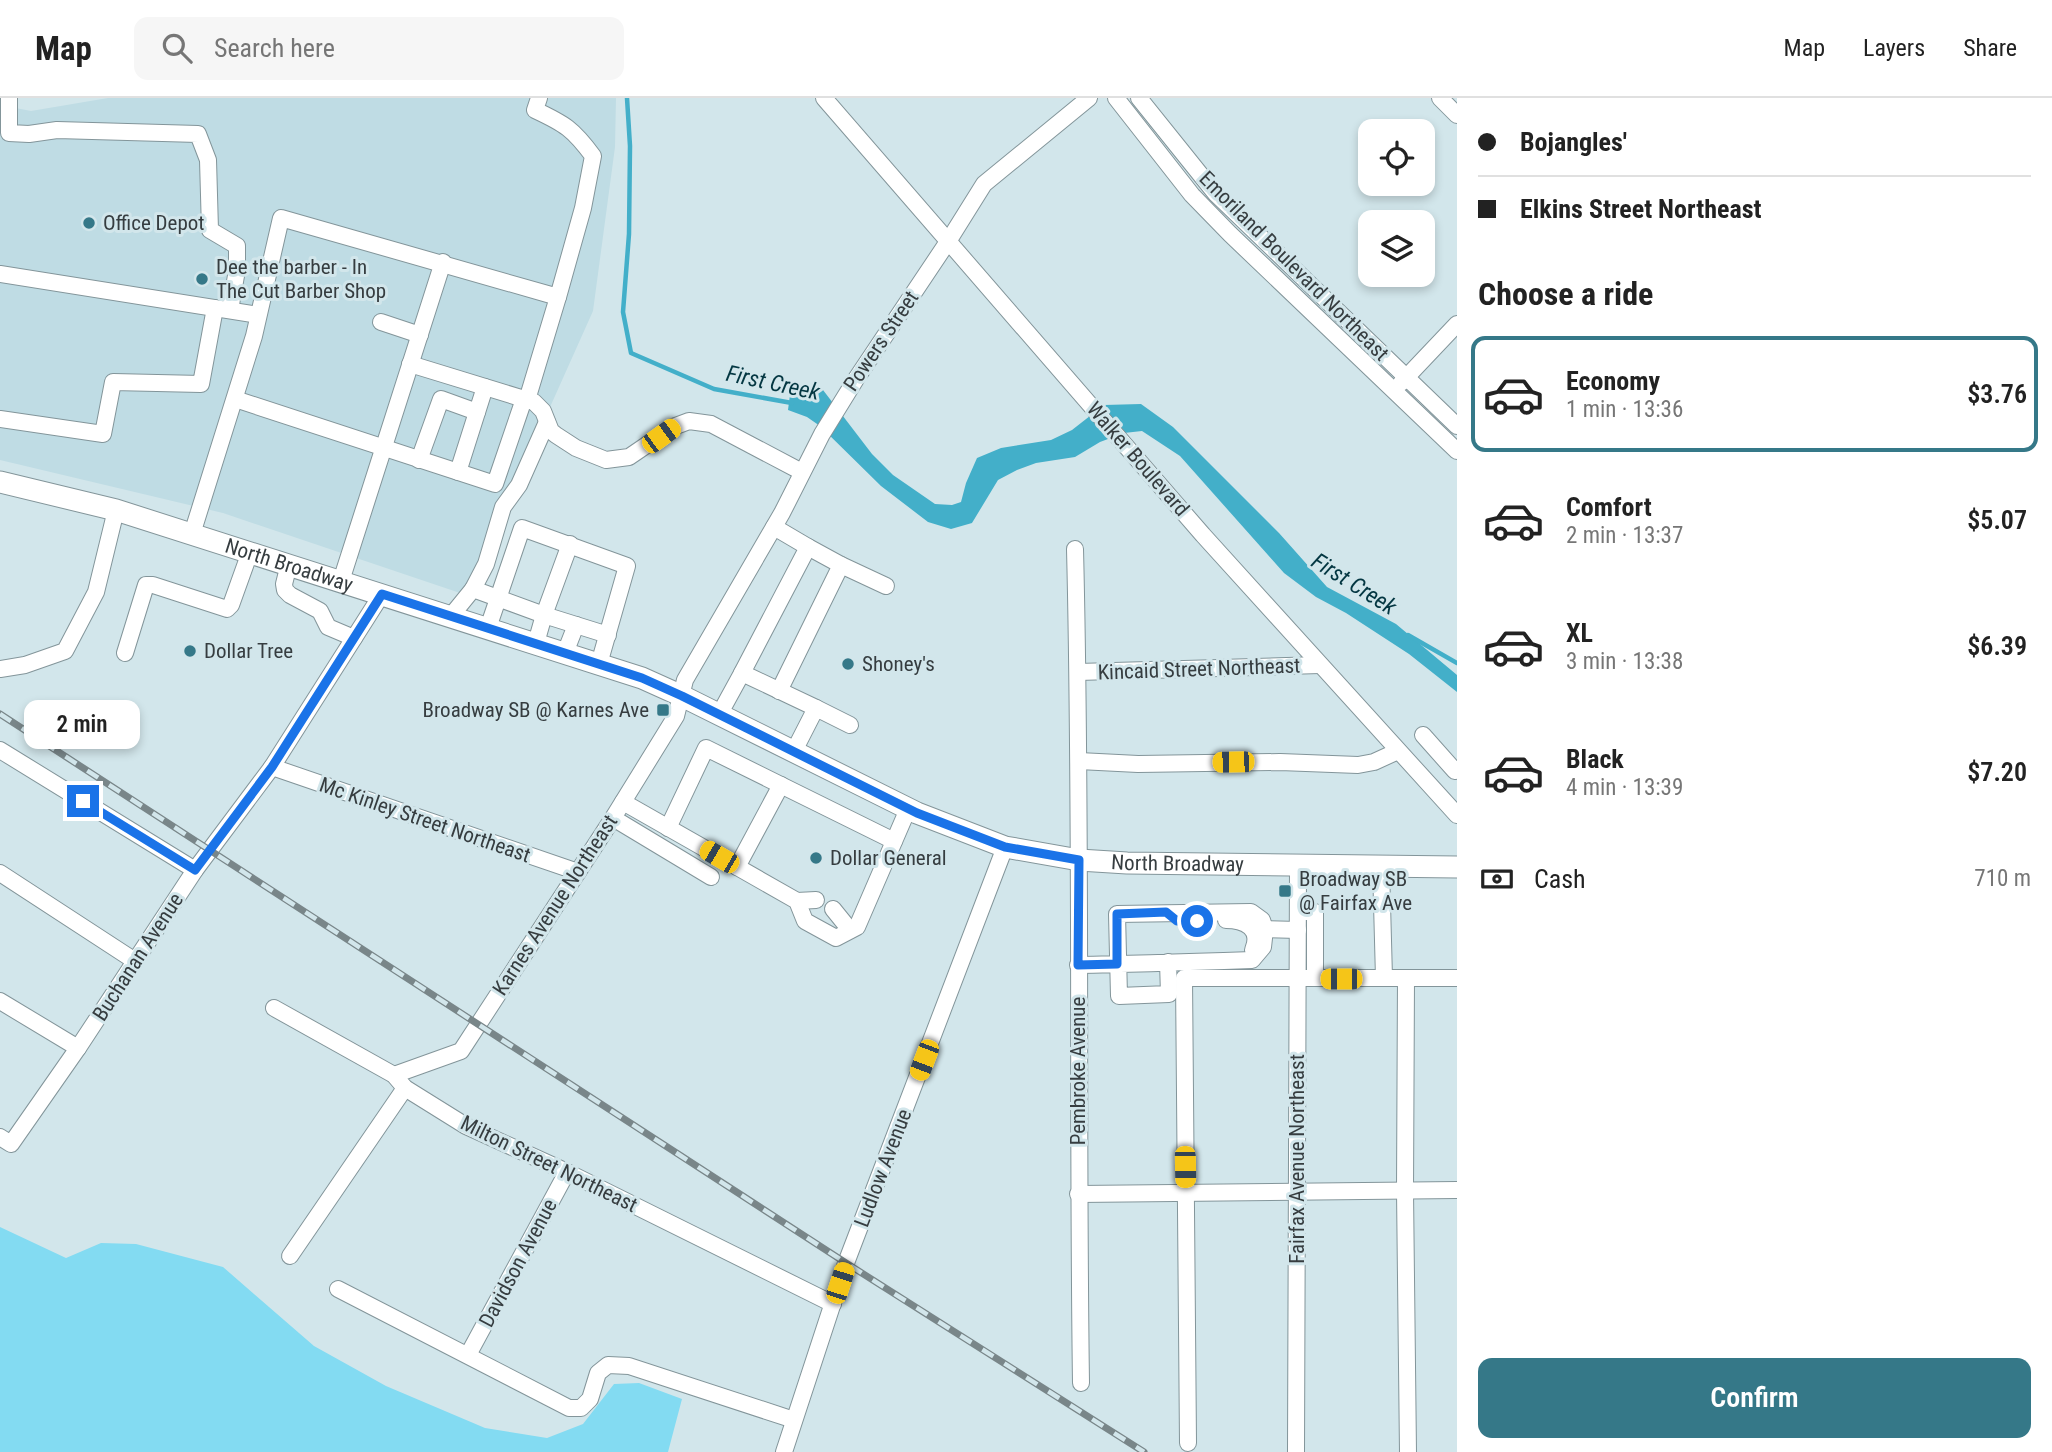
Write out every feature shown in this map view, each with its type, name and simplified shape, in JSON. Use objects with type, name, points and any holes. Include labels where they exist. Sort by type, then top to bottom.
[{"type":"main road","name":"North Broadway","points":[[0,482],[116,510],[642,678],[908,809],[1005,847],[1079,860],[1127,863],[1457,867]]},
{"type":"street","points":[[0,419],[103,434],[113,382],[201,384],[222,309],[237,270],[237,246],[210,230],[208,160],[198,134],[57,130],[29,134],[6,127],[9,98]]},
{"type":"street","points":[[234,398],[495,484],[526,400],[558,297],[583,208],[593,156],[576,134],[560,122],[535,110],[539,98]]},
{"type":"street","name":"Walker Boulevard","points":[[824,98],[1203,534],[1457,815]]},
{"type":"street","name":"Powers Street","points":[[682,696],[685,680],[774,527],[822,434],[949,240],[976,194],[984,184],[1089,98]]},
{"type":"street","points":[[1116,98],[1201,204],[1457,451]]},
{"type":"street","name":"Emoriland Boulevard Northeast","points":[[1139,98],[1216,194],[1457,426]]},
{"type":"street","points":[[1440,98],[1457,115]]},
{"type":"street","points":[[192,534],[254,336],[281,218],[443,262],[558,297]]},
{"type":"street","points":[[341,581],[443,262]]},
{"type":"street","points":[[0,274],[258,315]]},
{"type":"street","points":[[381,322],[420,335]]},
{"type":"street","points":[[1394,390],[1457,324]]},
{"type":"street","points":[[411,364],[534,402],[543,411],[551,431],[576,447],[606,460],[629,457],[673,427],[689,421],[711,424],[802,472]]},
{"type":"street","points":[[458,472],[485,387]]},
{"type":"street","points":[[419,460],[440,400],[477,412]]},
{"type":"street","points":[[451,616],[473,590],[486,564],[503,507],[519,485],[547,422]]},
{"type":"street","points":[[0,668],[25,665],[65,652],[96,592],[116,510]]},
{"type":"street","points":[[774,527],[841,565],[886,586]]},
{"type":"street","points":[[488,628],[522,528],[627,566],[599,664]]},
{"type":"street","points":[[536,643],[570,544]]},
{"type":"street","points":[[719,715],[808,547]]},
{"type":"street","name":"Pembroke Avenue","points":[[1075,550],[1079,761],[1078,1194],[1081,1384]]},
{"type":"street","points":[[125,653],[146,585],[226,609],[231,605],[250,552]]},
{"type":"street","points":[[289,564],[285,590],[296,600],[320,611],[328,626],[354,638]]},
{"type":"street","points":[[779,691],[841,565]]},
{"type":"street","points":[[473,590],[608,635]]},
{"type":"street","name":"Buchanan Avenue","points":[[5,1141],[78,1048],[195,870],[272,767],[382,594]]},
{"type":"street","points":[[565,653],[576,625]]},
{"type":"street","name":"Kincaid Street Northeast","points":[[1078,672],[1320,665]]},
{"type":"street","points":[[742,673],[850,725]]},
{"type":"street","name":"Karnes Avenue Northeast","points":[[394,1075],[461,1051],[623,802],[676,716],[682,696]]},
{"type":"street","points":[[794,751],[816,708]]},
{"type":"street","points":[[1423,735],[1454,771]]},
{"type":"street","points":[[668,828],[706,748],[894,841]]},
{"type":"street","points":[[0,750],[195,870]]},
{"type":"street","points":[[1079,761],[1138,764],[1280,762],[1358,765],[1374,762],[1398,751]]},
{"type":"street","points":[[1422,777],[1443,757]]},
{"type":"street","name":"Mc Kinley Street Northeast","points":[[272,767],[578,872]]},
{"type":"street","points":[[737,867],[781,785]]},
{"type":"street","points":[[623,802],[797,901],[816,901]]},
{"type":"street","points":[[797,901],[805,921],[835,938],[857,927],[908,809]]},
{"type":"street","points":[[613,818],[711,877]]},
{"type":"street","name":"Ludlow Avenue","points":[[784,1452],[846,1263],[1005,847]]},
{"type":"street","name":"Fairfax Avenue Northeast","points":[[1296,1452],[1298,1192],[1304,974],[1298,930],[1298,866]]},
{"type":"street","points":[[1381,866],[1384,975]]},
{"type":"street","points":[[0,873],[135,961]]},
{"type":"street","points":[[833,909],[850,930]]},
{"type":"street","points":[[1166,912],[1177,921],[1236,920],[1245,923],[1254,932],[1256,944],[1253,951],[1245,956],[1190,956],[1175,962]]},
{"type":"street","points":[[1078,965],[1117,964],[1175,962],[1252,960],[1264,947],[1265,929],[1262,920],[1251,912],[1117,914],[1117,964],[1119,996],[1169,994],[1175,962]]},
{"type":"street","points":[[1298,912],[1315,912],[1304,974]]},
{"type":"street","points":[[1265,929],[1298,930]]},
{"type":"street","points":[[1188,1443],[1184,978],[1304,974],[1457,978]]},
{"type":"street","points":[[1406,978],[1408,1452]]},
{"type":"street","points":[[0,1001],[78,1048]]},
{"type":"street","name":"Milton Street Northeast","points":[[274,1008],[394,1075],[405,1088],[466,1126],[567,1172],[833,1304]]},
{"type":"street","points":[[290,1256],[405,1088]]},
{"type":"street","name":"Davidson Avenue","points":[[468,1355],[567,1172]]},
{"type":"street","points":[[1078,1194],[1457,1190]]},
{"type":"street","points":[[338,1289],[569,1408],[581,1408],[590,1399],[598,1373],[608,1365],[629,1366],[794,1420]]},
{"type":"shaded area","points":[[108,98],[616,98],[615,147],[593,311],[466,595],[223,513],[0,460],[0,105],[31,111]]},
{"type":"shaded area","name":"First Creek","points":[[807,385],[823,390],[872,454],[893,475],[935,504],[952,505],[961,502],[977,458],[1001,448],[1051,440],[1072,430],[1104,405],[1141,404],[1173,427],[1279,533],[1327,587],[1396,624],[1457,675],[1457,692],[1409,654],[1316,597],[1284,573],[1180,456],[1142,431],[1124,433],[1100,442],[1075,457],[1036,463],[1017,470],[998,480],[972,523],[951,529],[928,522],[881,486],[820,426],[807,417],[788,410],[791,387]]},
{"type":"shaded area","points":[[0,1227],[66,1258],[101,1243],[136,1244],[223,1267],[314,1346],[386,1386],[485,1428],[547,1438],[583,1424],[614,1384],[639,1383],[682,1399],[668,1452],[0,1452]]},
{"type":"waterway","name":"First Creek","points":[[627,98],[630,146],[629,234],[623,312],[631,353],[714,389],[792,403]]},
{"type":"waterway","name":"First Creek","points":[[1408,635],[1457,663]]},
{"type":"railway","points":[[0,714],[846,1263],[1144,1452]]},
{"type":"place","name":"Office Depot","points":[[89,223]]},
{"type":"place","name":"Dee the barber - In The Cut Barber Shop","points":[[202,279]]},
{"type":"place","name":"Dollar Tree","points":[[190,651]]},
{"type":"place","name":"Shoney's","points":[[848,664]]},
{"type":"place","name":"Broadway SB @ Karnes Ave","points":[[663,710]]},
{"type":"place","name":"Dollar General","points":[[816,858]]},
{"type":"place","name":"Broadway SB @ Fairfax Ave","points":[[1285,891]]},
{"type":"route","points":[[83,801],[195,870],[272,767],[382,594],[642,678],[917,813],[1005,847],[1079,860],[1078,965],[1117,964],[1117,914],[1166,912],[1177,921],[1197,921]]}]
